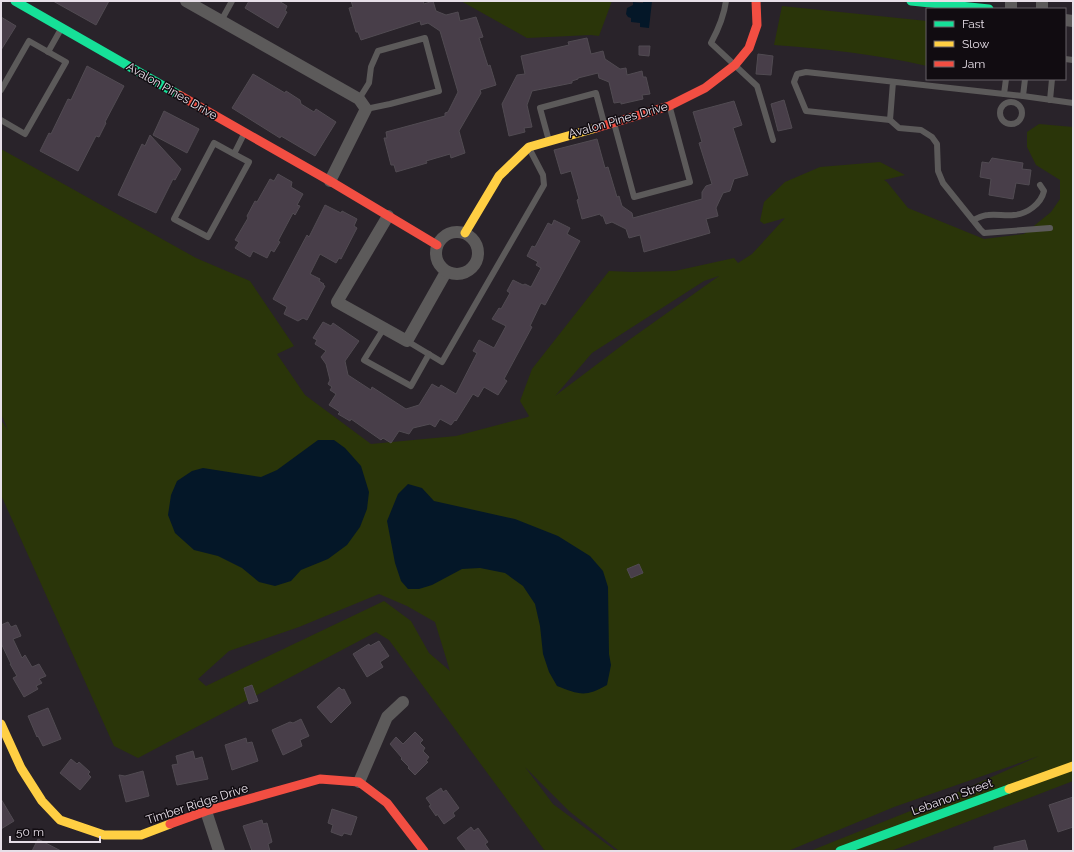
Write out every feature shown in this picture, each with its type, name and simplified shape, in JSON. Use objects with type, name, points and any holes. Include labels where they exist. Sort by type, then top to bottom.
[{"type":"street","name":"Avalon Pines Drive","points":[[16,1],[330,181],[437,245]]},
{"type":"street","points":[[186,1],[363,104],[330,181]]},
{"type":"street","name":"Avalon Pines Drive","points":[[465,233],[499,176],[529,147],[669,106],[705,88],[735,65],[749,48],[757,25],[756,1]]},
{"type":"street","points":[[911,1],[979,8]]},
{"type":"street","points":[[388,216],[337,302],[407,341],[446,272]]},
{"type":"street","points":[[452,232],[465,233],[471,237],[478,249],[476,263],[472,268],[460,274],[446,272],[441,268],[436,257],[437,245],[440,239],[452,232]]},
{"type":"street","points":[[403,702],[387,717],[359,782],[386,803],[424,851]]},
{"type":"street","name":"Timber Ridge Drive","points":[[1,724],[21,768],[42,801],[60,820],[104,835],[141,835],[206,811],[320,779],[359,782]]},
{"type":"street","name":"Lebanon Street","points":[[840,851],[1073,766]]},
{"type":"street","points":[[206,811],[219,851]]},
{"type":"lane","points":[[221,21],[232,1]]},
{"type":"lane","points":[[726,1],[725,10],[711,43],[757,86],[773,140]]},
{"type":"lane","points":[[48,52],[62,28]]},
{"type":"lane","points":[[425,38],[439,91],[390,104],[363,104],[369,82],[371,67],[378,51],[425,38]]},
{"type":"lane","points":[[1,90],[29,41],[66,62],[25,134],[1,120]]},
{"type":"lane","points":[[1050,228],[984,233],[943,183],[938,171],[937,144],[932,137],[922,130],[899,128],[890,120],[806,111],[794,82],[797,74],[806,72],[1073,103]]},
{"type":"lane","points":[[1004,94],[1006,80]]},
{"type":"lane","points":[[1023,96],[1025,80]]},
{"type":"lane","points":[[1050,100],[1052,80]]},
{"type":"lane","points":[[890,120],[893,82]]},
{"type":"lane","points":[[549,140],[540,108],[596,93],[609,123],[634,197],[690,182],[669,106]]},
{"type":"lane","points":[[1013,103],[1014,95]]},
{"type":"lane","points":[[234,154],[245,133]]},
{"type":"lane","points":[[214,143],[234,154],[249,162],[208,237],[174,219],[214,143]]},
{"type":"lane","points":[[407,341],[442,362],[544,185],[543,175],[529,147]]},
{"type":"lane","points":[[973,220],[987,215],[1015,216],[1033,208],[1042,198],[1044,191],[1040,185]]},
{"type":"lane","points":[[384,328],[364,360],[411,386],[429,354]]},
{"type":"green space","points":[[461,1],[612,1],[599,36],[591,35],[527,38]]},
{"type":"green space","points":[[782,6],[926,21],[926,66],[851,52],[774,45]]},
{"type":"green space","points":[[1039,124],[1073,127],[1073,781],[891,851],[810,851],[958,792],[1039,756],[894,807],[788,851],[619,851],[569,811],[525,767],[553,804],[616,851],[545,851],[389,640],[376,632],[138,758],[114,746],[1,495],[1,420],[8,430],[1,414],[1,149],[196,258],[250,281],[294,346],[277,354],[305,395],[371,444],[456,436],[528,417],[529,416],[520,401],[532,369],[609,271],[675,271],[734,258],[738,263],[752,254],[785,218],[764,224],[760,221],[764,202],[785,182],[820,167],[880,162],[905,175],[884,180],[908,208],[984,239],[1024,234],[1051,212],[1060,199],[1060,180],[1036,165],[1027,147],[1027,132]],"holes":[[[719,276],[629,340],[555,396],[592,353],[704,281]],[[379,594],[407,606],[435,622],[450,671],[429,653],[411,621],[384,601],[206,686],[198,679],[229,651],[299,627]]]},
{"type":"water","points":[[643,1],[652,1],[649,28],[640,27],[640,23],[631,22],[631,18],[626,14],[627,8],[633,5],[633,2],[643,3]]},
{"type":"water","points":[[318,440],[334,440],[345,448],[361,466],[369,492],[367,509],[360,527],[347,545],[328,559],[301,570],[291,581],[275,586],[259,582],[242,568],[218,556],[194,550],[175,533],[168,515],[171,495],[177,481],[192,471],[203,468],[261,477],[277,470]]},
{"type":"water","points":[[408,484],[422,488],[434,501],[515,519],[558,536],[590,556],[603,571],[608,587],[609,654],[611,665],[607,685],[593,692],[587,693],[576,693],[557,686],[549,672],[543,654],[540,626],[535,604],[523,586],[505,573],[480,568],[462,569],[432,585],[419,589],[408,589],[401,581],[395,563],[387,521],[398,494]]},
{"type":"building","points":[[53,1],[109,1],[96,25]]},
{"type":"building","points":[[249,1],[279,1],[287,6],[285,11],[287,12],[278,28],[245,8]]},
{"type":"building","points":[[351,1],[423,1],[424,4],[433,1],[436,11],[446,15],[458,12],[460,21],[476,17],[483,37],[479,38],[496,85],[480,90],[481,93],[459,131],[465,153],[451,158],[450,154],[426,161],[427,163],[396,172],[394,165],[391,165],[384,138],[387,138],[386,132],[445,116],[445,113],[448,112],[458,92],[440,31],[428,23],[421,25],[420,21],[361,40],[358,32],[356,32],[349,8],[353,7]]},
{"type":"building","points":[[1,17],[16,26],[1,50]]},
{"type":"building","points":[[587,38],[591,54],[603,51],[605,59],[620,69],[626,68],[627,75],[642,71],[643,77],[646,77],[650,94],[642,95],[643,99],[621,104],[621,102],[614,103],[609,82],[599,78],[598,73],[578,78],[572,81],[572,83],[532,91],[527,105],[532,127],[524,128],[525,132],[509,136],[502,104],[517,75],[525,74],[521,56],[569,45],[568,42]]},
{"type":"building","points":[[639,46],[650,46],[649,56],[639,55]]},
{"type":"building","points":[[758,54],[773,56],[771,75],[756,74]]},
{"type":"building","points":[[87,66],[124,86],[105,122],[106,123],[99,137],[96,136],[78,171],[40,151],[49,133],[51,134],[68,99],[71,100]]},
{"type":"building","points":[[253,74],[285,93],[286,91],[300,100],[301,104],[314,112],[316,109],[336,122],[315,156],[281,136],[280,138],[232,108]]},
{"type":"building","points":[[784,100],[792,128],[778,131],[771,104]]},
{"type":"building","points":[[734,101],[742,125],[733,128],[748,175],[734,179],[730,191],[723,193],[716,208],[718,216],[706,219],[710,233],[644,252],[640,235],[629,238],[626,229],[612,222],[606,224],[603,216],[600,214],[582,219],[577,200],[579,199],[571,171],[561,174],[554,150],[597,139],[605,168],[608,167],[617,197],[619,196],[622,206],[632,213],[633,218],[702,199],[702,192],[706,186],[712,184],[699,143],[702,142],[693,112]]},
{"type":"building","points":[[164,111],[199,129],[187,153],[153,135]]},
{"type":"building","points":[[150,135],[181,169],[175,180],[173,179],[156,213],[118,195],[142,144],[145,146]]},
{"type":"building","points":[[992,158],[1023,163],[1022,169],[1031,170],[1029,185],[1016,183],[1013,199],[989,195],[991,179],[980,177],[982,162],[989,163]]},
{"type":"building","points":[[278,174],[292,182],[291,187],[303,194],[297,205],[300,206],[295,215],[293,213],[278,241],[280,242],[274,252],[271,250],[267,258],[253,251],[250,257],[235,248],[239,242],[235,240],[248,218],[247,216],[255,201],[257,202],[270,179],[274,181]]},
{"type":"building","points":[[325,205],[341,213],[342,211],[357,219],[354,226],[357,228],[341,259],[339,258],[336,263],[320,254],[310,274],[320,279],[319,281],[325,286],[307,320],[303,318],[298,321],[284,314],[287,307],[273,299],[307,235],[309,237]]},
{"type":"building","points":[[554,220],[570,228],[567,234],[580,241],[545,305],[541,303],[530,326],[532,327],[504,379],[507,381],[498,395],[484,387],[478,397],[473,394],[456,421],[455,420],[451,425],[440,419],[435,427],[430,424],[413,428],[409,434],[399,431],[391,443],[383,438],[381,440],[351,419],[350,421],[338,414],[340,412],[329,405],[336,394],[330,390],[332,387],[328,384],[330,380],[326,364],[321,357],[326,351],[315,344],[317,340],[313,338],[323,322],[331,326],[333,323],[359,341],[345,361],[348,375],[371,390],[372,387],[406,409],[419,405],[432,384],[439,388],[441,385],[456,394],[477,353],[473,351],[479,340],[494,348],[506,326],[492,319],[499,308],[501,309],[510,293],[507,291],[513,280],[531,287],[541,268],[536,265],[538,262],[527,256],[532,246],[535,247],[548,223],[552,225]]},
{"type":"building","points":[[639,564],[643,573],[631,578],[627,569]]},
{"type":"building","points":[[8,622],[11,627],[16,625],[21,636],[13,639],[22,658],[25,655],[32,667],[39,664],[46,676],[39,679],[42,683],[36,686],[38,689],[24,697],[13,678],[17,676],[1,643],[1,625]]},
{"type":"building","points":[[379,641],[389,656],[380,662],[383,667],[367,677],[353,654],[369,644],[370,646]]},
{"type":"building","points":[[252,685],[258,701],[249,704],[244,688]]},
{"type":"building","points":[[339,687],[342,690],[344,689],[351,703],[331,723],[317,707]]},
{"type":"building","points":[[48,708],[61,739],[43,746],[38,736],[37,737],[28,716]]},
{"type":"building","points":[[301,719],[309,736],[300,740],[302,746],[283,755],[272,730]]},
{"type":"building","points":[[415,732],[423,740],[420,743],[425,748],[423,751],[429,757],[426,761],[428,762],[415,775],[390,744],[396,737],[403,744]]},
{"type":"building","points":[[246,738],[247,743],[252,742],[258,761],[232,770],[225,745]]},
{"type":"building","points":[[193,751],[195,759],[202,757],[208,779],[177,785],[172,765],[178,764],[176,756]]},
{"type":"building","points":[[71,759],[77,764],[79,762],[90,772],[88,774],[91,777],[80,790],[60,773]]},
{"type":"building","points":[[143,771],[149,796],[126,802],[119,775],[125,776]]},
{"type":"building","points":[[441,788],[443,792],[446,790],[459,808],[453,813],[455,816],[444,824],[429,806],[431,805],[426,798]]},
{"type":"building","points":[[1073,797],[1073,827],[1058,832],[1049,805]]},
{"type":"building","points":[[1,799],[14,821],[1,829]]},
{"type":"building","points":[[332,809],[357,817],[351,835],[344,833],[342,836],[331,832],[333,825],[328,823]]},
{"type":"building","points":[[262,820],[263,824],[267,823],[272,842],[268,844],[270,851],[252,851],[243,826]]},
{"type":"building","points":[[471,827],[474,831],[478,828],[488,842],[485,844],[490,851],[467,851],[457,838]]},
{"type":"building","points":[[38,839],[61,851],[32,851]]},
{"type":"building","points":[[1025,840],[1028,851],[994,851],[994,847]]},
{"type":"traffic: fast","points":[[15,1],[179,95]]},
{"type":"traffic: fast","points":[[911,1],[979,8]]},
{"type":"traffic: fast","points":[[840,851],[1009,789]]},
{"type":"traffic: slow","points":[[465,233],[499,176],[529,147],[596,128]]},
{"type":"traffic: slow","points":[[1,724],[21,768],[42,801],[60,820],[104,835],[141,835],[170,824]]},
{"type":"traffic: slow","points":[[1009,789],[1073,766]]},
{"type":"traffic: jam","points":[[596,128],[669,106],[705,88],[735,65],[749,48],[757,25],[756,1]]},
{"type":"traffic: jam","points":[[179,95],[330,181],[437,245]]},
{"type":"traffic: jam","points":[[170,824],[206,811],[320,779],[359,782],[387,803],[424,851]]}]
